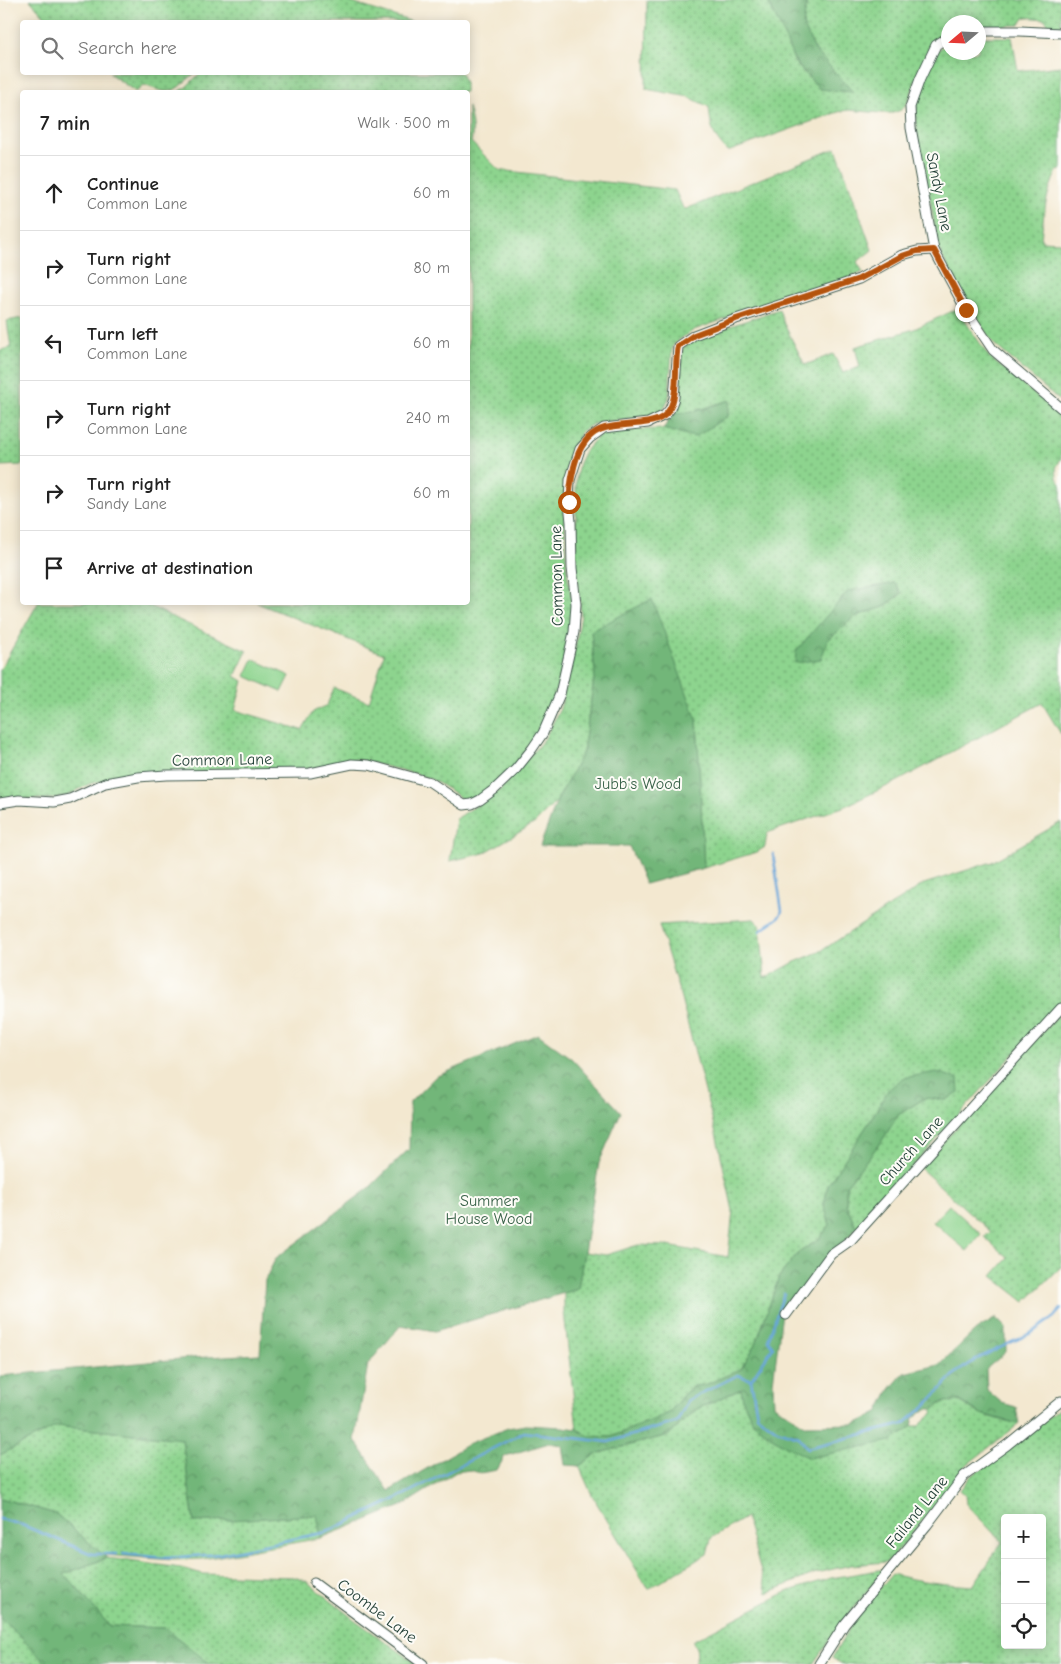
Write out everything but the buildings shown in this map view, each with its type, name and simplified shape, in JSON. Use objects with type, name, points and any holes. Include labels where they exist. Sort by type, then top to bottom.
[{"type":"street","points":[[986,31],[1061,33]]},
{"type":"street","name":"Sandy Lane","points":[[941,42],[936,45],[920,79],[910,107],[911,128],[934,250],[966,310],[993,350],[1061,408]]},
{"type":"street","name":"Common Lane","points":[[0,802],[19,800],[54,802],[70,799],[105,783],[138,778],[166,775],[310,773],[352,764],[369,765],[430,782],[464,805],[480,800],[496,789],[532,749],[543,732],[560,694],[574,632],[576,604],[572,568],[569,502],[570,480],[580,449],[590,438],[604,428],[648,423],[665,415],[674,398],[678,346],[694,335],[736,319],[859,279],[902,256],[917,251],[934,250]]},
{"type":"street","name":"Church Lane","points":[[786,1315],[831,1254],[852,1240],[1061,1008]]},
{"type":"street","name":"Failand Lane","points":[[819,1664],[844,1625],[927,1525],[964,1476],[1007,1445],[1061,1400]]},
{"type":"street","name":"Coombe Lane","points":[[314,1582],[423,1664]]},
{"type":"green space","points":[[30,0],[343,0],[407,20],[48,20]]},
{"type":"green space","points":[[647,0],[767,0],[780,25],[795,63],[820,89],[852,92],[815,50],[803,25],[807,0],[1061,0],[1061,28],[1050,28],[1045,19],[1024,17],[1019,25],[986,26],[986,15],[941,15],[941,36],[935,41],[927,54],[908,102],[901,110],[893,113],[849,110],[838,112],[730,151],[727,151],[718,141],[713,131],[709,107],[689,97],[646,89]]},
{"type":"green space","points":[[767,0],[807,0],[803,25],[815,50],[853,92],[820,89],[795,62]]},
{"type":"green space","points":[[986,37],[1012,37],[1018,71],[1061,66],[1061,170],[1057,171],[1053,179],[1048,196],[1041,241],[1061,242],[1061,402],[994,344],[969,308],[938,248],[917,132],[916,106],[923,81],[937,51],[941,48],[941,60],[986,60]]},
{"type":"green space","points":[[112,75],[193,75],[173,90],[158,90],[144,85],[138,90],[133,90]]},
{"type":"green space","points":[[198,75],[462,75],[465,83],[465,90],[182,90]]},
{"type":"green space","points":[[470,116],[471,142],[499,170],[675,190],[683,208],[686,209],[836,148],[872,250],[857,262],[863,272],[694,330],[672,347],[669,398],[663,410],[654,417],[593,424],[581,431],[570,466],[565,492],[566,552],[572,607],[568,640],[556,691],[551,706],[529,748],[503,777],[482,795],[464,801],[435,781],[417,774],[355,759],[300,771],[106,780],[89,784],[67,796],[49,799],[0,799],[0,670],[37,605],[148,605],[247,651],[235,676],[243,681],[235,710],[302,730],[313,712],[327,705],[334,688],[369,702],[384,654],[262,605],[470,605]]},
{"type":"green space","points":[[779,309],[784,324],[805,365],[833,354],[843,373],[860,367],[855,347],[914,329],[957,309],[990,358],[1061,415],[1061,458],[1056,468],[1057,478],[1061,484],[1061,734],[1042,703],[898,781],[843,807],[767,833],[765,847],[757,852],[704,868],[697,720],[591,631],[595,673],[583,752],[557,801],[535,823],[484,853],[450,861],[456,819],[500,790],[545,738],[560,709],[574,654],[581,616],[576,562],[576,480],[579,463],[585,451],[599,435],[619,430],[663,429],[673,431],[728,416],[730,400],[692,412],[674,413],[680,394],[683,347],[705,335]],"holes":[[[896,583],[901,594],[884,607],[856,616],[828,640],[820,659],[795,662]]]},
{"type":"green space","points":[[20,318],[20,465],[0,466],[0,350],[11,348],[7,321]]},
{"type":"green space","points":[[730,400],[728,416],[695,437],[663,429],[674,413],[692,412]]},
{"type":"green space","points":[[896,583],[901,593],[884,607],[856,616],[828,640],[821,659],[795,663],[796,651],[848,591]]},
{"type":"green space","name":"Jubb's Wood","points":[[652,599],[697,720],[704,868],[645,884],[629,846],[540,846],[557,801],[583,752],[595,673],[591,631]]},
{"type":"green space","points":[[253,659],[290,676],[282,692],[245,676]]},
{"type":"green space","points":[[1061,822],[1061,1002],[854,1231],[855,1224],[846,1204],[846,1186],[883,1139],[898,1115],[925,1098],[946,1100],[958,1079],[870,1121],[828,1185],[824,1205],[830,1225],[819,1239],[797,1254],[779,1277],[756,1344],[741,1369],[705,1385],[693,1386],[669,1413],[611,1437],[589,1436],[577,1429],[564,1312],[564,1293],[578,1289],[584,1252],[606,1255],[638,1245],[668,1246],[728,1257],[733,1211],[717,1138],[681,998],[659,925],[754,919],[760,926],[765,978],[821,951],[924,884],[992,862]]},
{"type":"green space","points":[[1061,1012],[1061,1267],[1025,1302],[992,1276],[1008,1258],[984,1237],[991,1232],[920,1168]]},
{"type":"green space","name":"Summer House Wood","points":[[538,1034],[572,1059],[621,1112],[599,1163],[578,1289],[435,1331],[401,1325],[368,1364],[355,1440],[389,1491],[470,1443],[508,1428],[526,1425],[563,1427],[577,1429],[589,1436],[611,1437],[669,1413],[693,1386],[705,1385],[741,1369],[756,1344],[779,1277],[797,1254],[819,1239],[830,1225],[824,1205],[828,1185],[888,1090],[903,1078],[937,1072],[958,1079],[959,1093],[946,1100],[925,1098],[898,1115],[883,1139],[846,1186],[846,1204],[855,1224],[854,1231],[782,1313],[773,1382],[774,1405],[805,1425],[855,1424],[878,1413],[890,1389],[904,1373],[939,1365],[976,1330],[996,1318],[1006,1328],[1006,1352],[986,1369],[987,1390],[1002,1403],[1016,1407],[1019,1424],[981,1414],[960,1401],[943,1402],[933,1409],[926,1409],[914,1418],[912,1426],[907,1431],[891,1441],[809,1458],[775,1440],[753,1422],[743,1400],[741,1389],[697,1409],[669,1435],[599,1453],[579,1466],[565,1465],[562,1445],[549,1443],[505,1456],[497,1470],[480,1473],[470,1470],[456,1472],[402,1506],[321,1538],[317,1515],[194,1522],[182,1439],[57,1426],[0,1455],[0,1376],[191,1358],[260,1354],[265,1280],[276,1258],[368,1189],[409,1149],[410,1102],[435,1077]]},
{"type":"green space","points":[[949,1205],[981,1234],[967,1251],[933,1222]]},
{"type":"green space","points":[[741,1389],[752,1419],[775,1440],[907,1431],[912,1426],[919,1426],[930,1416],[933,1409],[942,1403],[955,1400],[984,1415],[1019,1424],[964,1467],[954,1483],[893,1557],[886,1562],[851,1565],[816,1573],[767,1593],[746,1517],[711,1538],[707,1554],[648,1589],[592,1495],[579,1466],[599,1453],[669,1435],[697,1409]]},
{"type":"green space","points":[[1061,1407],[1061,1664],[842,1664],[832,1658],[853,1622],[892,1574],[922,1581],[973,1586],[1001,1544],[1001,1649],[1046,1649],[1046,1514],[1001,1514],[1001,1541],[966,1504],[965,1495],[960,1490],[971,1476],[994,1461]]},
{"type":"green space","points":[[57,1426],[182,1439],[194,1522],[318,1515],[321,1538],[203,1559],[173,1560],[103,1555],[56,1514],[0,1498],[0,1455]]},
{"type":"green space","points":[[0,1498],[56,1514],[107,1558],[64,1574],[110,1626],[165,1628],[210,1664],[47,1664],[0,1617]]},
{"type":"green space","points":[[107,1558],[181,1568],[203,1574],[294,1577],[306,1581],[355,1620],[417,1664],[210,1664],[165,1628],[110,1626],[64,1574]]},
{"type":"green space","points":[[885,1569],[842,1622],[813,1664],[694,1664],[697,1652],[692,1641],[786,1592],[831,1578]]},
{"type":"green space","points":[[0,1617],[47,1664],[0,1664]]},
{"type":"waterway","points":[[760,931],[779,917],[782,911],[773,854]]},
{"type":"waterway","points":[[751,1380],[773,1347],[768,1340],[784,1293]]},
{"type":"waterway","points":[[123,1554],[166,1558],[220,1554],[327,1532],[396,1499],[524,1432],[608,1442],[677,1422],[688,1400],[738,1375],[751,1380],[757,1415],[777,1430],[799,1437],[807,1448],[904,1424],[925,1406],[957,1372],[979,1358],[1033,1332],[1054,1317],[1061,1309]]},
{"type":"waterway","points":[[0,1519],[22,1525],[92,1554],[117,1554]]},
{"type":"route","points":[[569,502],[570,480],[580,449],[596,432],[604,428],[648,423],[658,420],[665,415],[674,398],[678,346],[694,335],[736,319],[859,279],[887,263],[917,251],[934,250],[966,310]]}]
